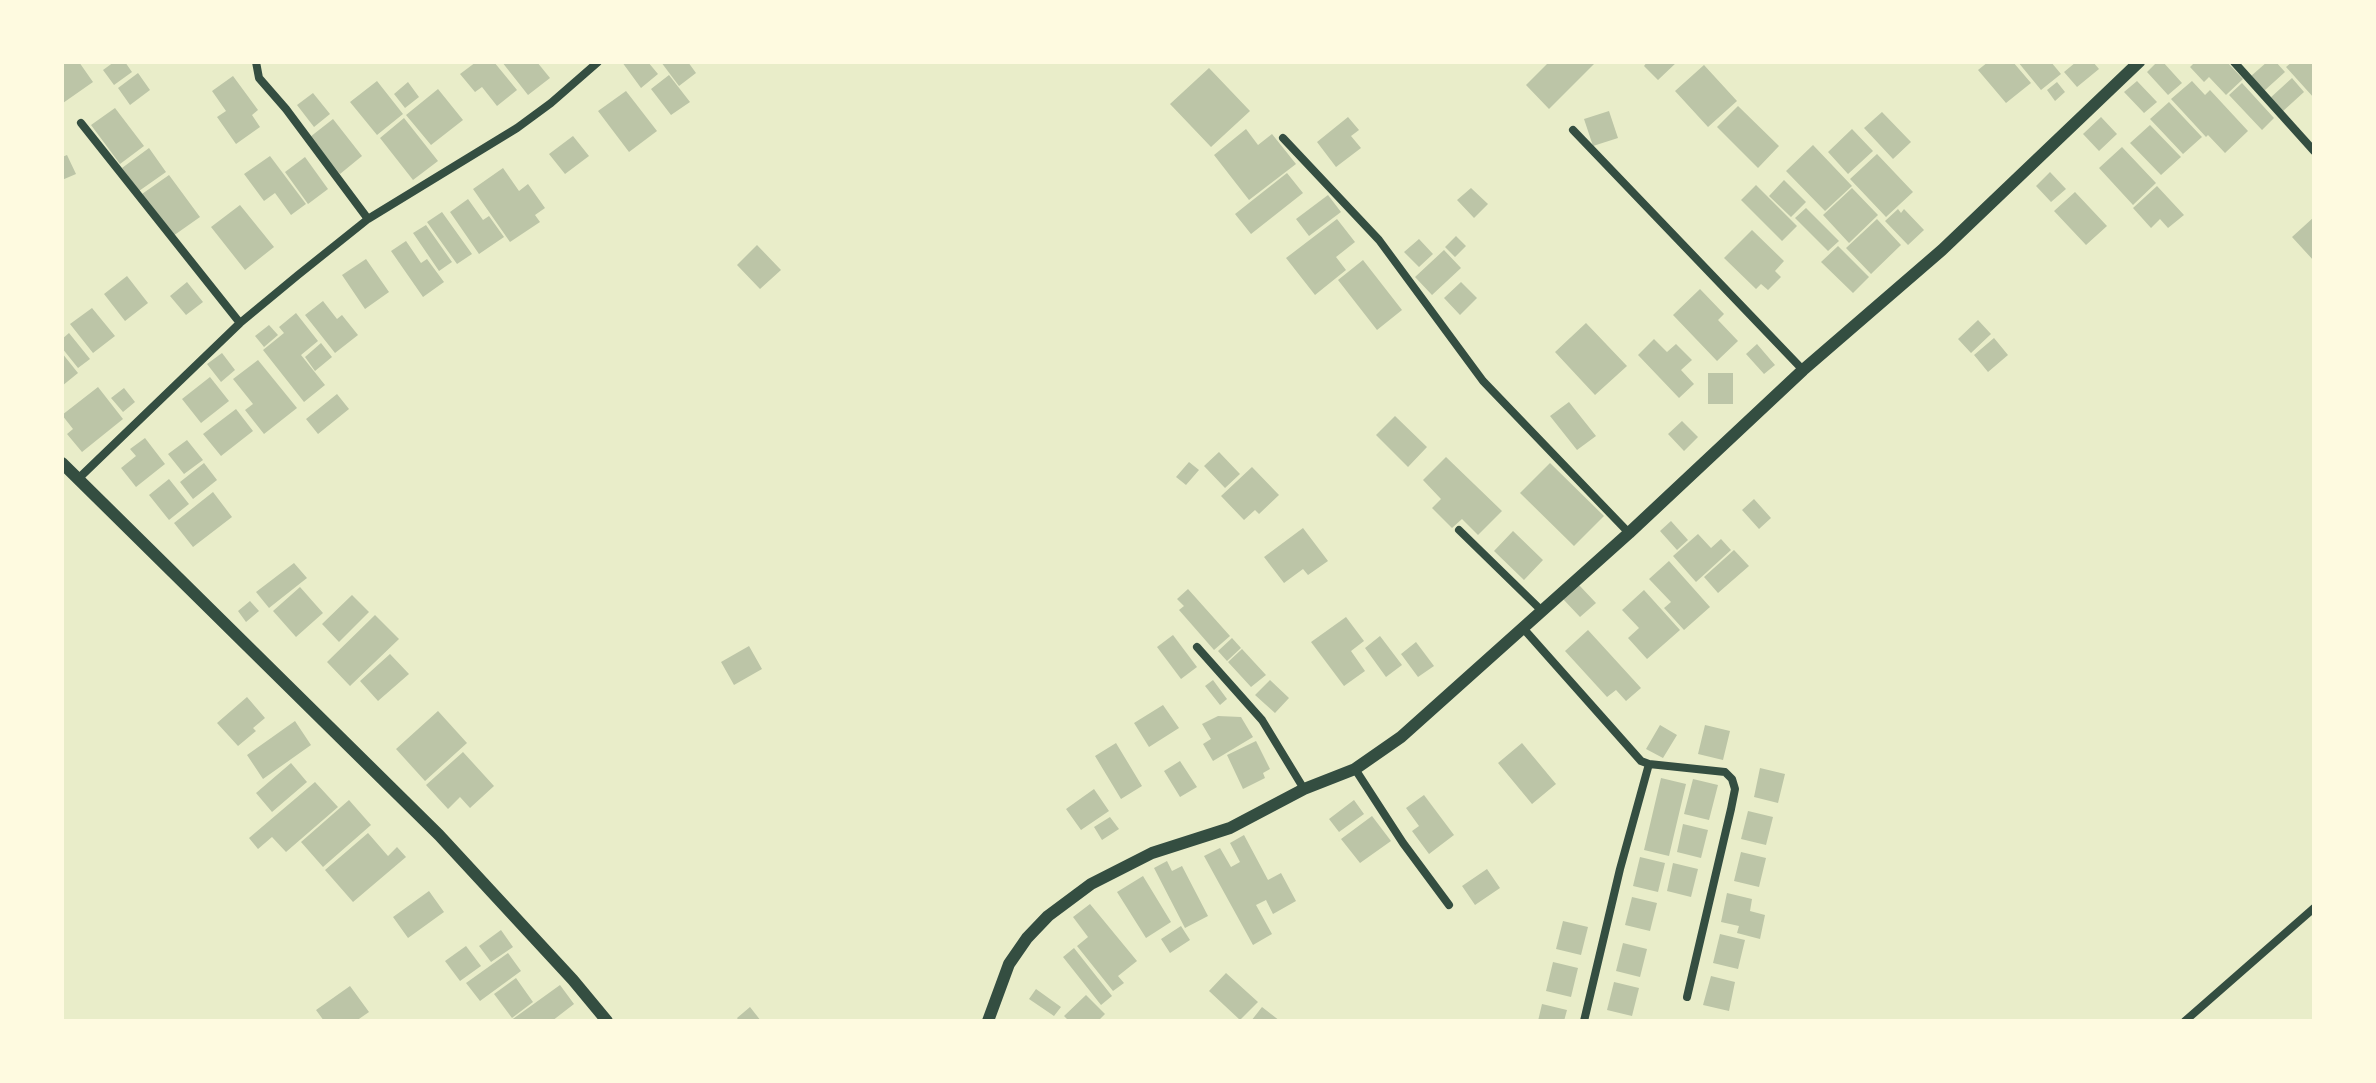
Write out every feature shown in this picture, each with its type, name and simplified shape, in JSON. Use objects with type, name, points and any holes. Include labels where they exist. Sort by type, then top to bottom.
[{"type":"street","points":[[256,62],[259,78],[286,109],[368,219]]},
{"type":"street","points":[[79,478],[240,323],[368,219],[517,128],[598,62]]},
{"type":"street","points":[[988,1021],[1009,964],[1027,938],[1065,902],[1123,866],[1152,853],[1230,828],[1304,789],[1355,769],[1401,737],[1629,533],[1803,370],[1942,250],[2139,62]]},
{"type":"street","points":[[2234,62],[2314,151]]},
{"type":"street","points":[[81,123],[240,323]]},
{"type":"street","points":[[1573,130],[1803,370]]},
{"type":"street","points":[[1283,138],[1379,240],[1483,381],[1629,533]]},
{"type":"street","points":[[62,463],[439,835],[607,1021]]},
{"type":"street","points":[[1459,530],[1541,610]]},
{"type":"street","points":[[1522,627],[1641,761],[1725,772],[1732,779],[1735,789],[1687,997]]},
{"type":"street","points":[[1197,647],[1262,720],[1304,789]]},
{"type":"street","points":[[1584,1021],[1649,764]]},
{"type":"street","points":[[1355,769],[1403,843],[1449,905]]},
{"type":"street","points":[[2185,1021],[2314,908]]},
{"type":"building","points":[[62,62],[79,62],[93,82],[63,103]]},
{"type":"building","points":[[114,62],[125,62],[132,72],[114,85],[103,70]]},
{"type":"building","points":[[476,62],[494,62],[517,90],[497,106],[482,87],[475,92],[460,74]]},
{"type":"building","points":[[502,62],[537,62],[550,78],[528,95]]},
{"type":"building","points":[[622,62],[648,62],[658,74],[641,88]]},
{"type":"building","points":[[661,62],[688,62],[696,73],[679,86]]},
{"type":"building","points":[[1549,62],[1596,62],[1549,109],[1526,85]]},
{"type":"building","points":[[1647,62],[1677,62],[1658,80],[1644,66]]},
{"type":"building","points":[[1988,62],[2013,62],[2031,83],[2006,103],[1978,70]]},
{"type":"building","points":[[2018,62],[2051,62],[2061,74],[2041,90]]},
{"type":"building","points":[[2076,62],[2093,62],[2099,69],[2077,87],[2064,72]]},
{"type":"building","points":[[2157,62],[2163,62],[2182,83],[2168,95],[2147,72]]},
{"type":"building","points":[[2195,62],[2227,62],[2243,79],[2226,95],[2209,77],[2204,82],[2190,67]]},
{"type":"building","points":[[2267,62],[2276,62],[2285,72],[2264,91],[2251,76]]},
{"type":"building","points":[[2292,62],[2314,62],[2314,98],[2286,67]]},
{"type":"building","points":[[1704,65],[1737,101],[1708,127],[1675,91]]},
{"type":"building","points":[[1209,68],[1250,111],[1211,147],[1170,104]]},
{"type":"building","points":[[138,73],[150,90],[130,105],[118,88]]},
{"type":"building","points":[[669,75],[690,102],[671,115],[651,89]]},
{"type":"building","points":[[233,76],[258,110],[252,115],[260,127],[236,144],[217,117],[226,111],[212,91]]},
{"type":"building","points":[[2292,78],[2304,92],[2282,112],[2269,99]]},
{"type":"building","points":[[377,81],[403,114],[377,135],[350,102]]},
{"type":"building","points":[[2137,81],[2157,102],[2144,113],[2124,92]]},
{"type":"building","points":[[2192,81],[2205,95],[2210,90],[2248,131],[2225,153],[2171,99]]},
{"type":"building","points":[[408,82],[419,97],[405,108],[394,94]]},
{"type":"building","points":[[2057,82],[2065,92],[2055,101],[2047,90]]},
{"type":"building","points":[[2242,83],[2274,118],[2262,130],[2229,95]]},
{"type":"building","points":[[438,89],[463,120],[431,145],[406,115]]},
{"type":"building","points":[[626,91],[657,131],[629,152],[598,111]]},
{"type":"building","points":[[313,93],[330,114],[314,127],[297,105]]},
{"type":"building","points":[[2169,102],[2202,137],[2183,154],[2150,119]]},
{"type":"building","points":[[1738,106],[1779,146],[1758,168],[1717,127]]},
{"type":"building","points":[[115,108],[144,146],[120,164],[91,125]]},
{"type":"building","points":[[1609,111],[1618,138],[1593,146],[1584,119]]},
{"type":"building","points":[[1882,112],[1911,142],[1893,159],[1864,128]]},
{"type":"building","points":[[1348,117],[1359,130],[1351,136],[1361,148],[1336,167],[1317,142]]},
{"type":"building","points":[[2101,117],[2117,134],[2099,151],[2083,134]]},
{"type":"building","points":[[404,118],[438,161],[413,180],[380,138]]},
{"type":"building","points":[[333,119],[362,156],[340,174],[310,137]]},
{"type":"building","points":[[2150,125],[2181,157],[2161,175],[2130,143]]},
{"type":"building","points":[[1246,129],[1258,145],[1272,134],[1296,164],[1249,200],[1214,155]]},
{"type":"building","points":[[1852,129],[1873,151],[1848,174],[1828,152]]},
{"type":"building","points":[[573,136],[589,156],[565,174],[549,154]]},
{"type":"building","points":[[1813,145],[1852,186],[1825,211],[1786,171]]},
{"type":"building","points":[[2122,147],[2156,183],[2133,205],[2099,168]]},
{"type":"building","points":[[149,148],[166,172],[139,191],[122,168]]},
{"type":"building","points":[[1877,154],[1913,192],[1886,217],[1850,179]]},
{"type":"building","points":[[67,155],[76,174],[62,180],[62,157]]},
{"type":"building","points":[[270,156],[306,204],[291,215],[275,193],[264,201],[244,174]]},
{"type":"building","points":[[305,157],[328,189],[308,204],[285,172]]},
{"type":"building","points":[[503,168],[519,191],[528,184],[545,208],[535,215],[540,222],[510,242],[473,189]]},
{"type":"building","points":[[2050,172],[2066,189],[2051,202],[2036,186]]},
{"type":"building","points":[[1287,173],[1303,193],[1251,234],[1235,214]]},
{"type":"building","points":[[169,175],[200,217],[173,236],[142,194]]},
{"type":"building","points":[[1784,180],[1806,202],[1791,217],[1769,196]]},
{"type":"building","points":[[1756,185],[1797,226],[1782,241],[1741,200]]},
{"type":"building","points":[[2157,186],[2184,215],[2168,228],[2160,219],[2151,228],[2133,208]]},
{"type":"building","points":[[1471,188],[1488,204],[1474,218],[1457,200]]},
{"type":"building","points":[[1852,188],[1878,215],[1849,243],[1823,215]]},
{"type":"building","points":[[2075,192],[2107,226],[2086,245],[2054,211]]},
{"type":"building","points":[[1328,195],[1341,212],[1309,236],[1296,219]]},
{"type":"building","points":[[468,199],[483,220],[489,216],[504,237],[479,254],[450,212]]},
{"type":"building","points":[[240,205],[274,247],[245,270],[211,227]]},
{"type":"building","points":[[1806,208],[1839,241],[1828,251],[1795,218]]},
{"type":"building","points":[[1898,209],[1901,213],[1904,209],[1924,230],[1908,245],[1885,221]]},
{"type":"building","points":[[442,212],[472,254],[457,264],[427,222]]},
{"type":"building","points":[[2314,217],[2314,261],[2292,237]]},
{"type":"building","points":[[1337,219],[1355,242],[1336,257],[1346,270],[1315,295],[1286,258]]},
{"type":"building","points":[[1877,219],[1901,245],[1871,274],[1846,248]]},
{"type":"building","points":[[426,225],[452,262],[439,271],[413,233]]},
{"type":"building","points":[[1752,230],[1784,261],[1775,271],[1781,277],[1768,290],[1761,284],[1756,289],[1724,258]]},
{"type":"building","points":[[1456,236],[1466,246],[1455,257],[1445,247]]},
{"type":"building","points":[[1419,239],[1433,254],[1419,267],[1404,252]]},
{"type":"building","points":[[406,241],[421,263],[427,259],[444,282],[423,297],[391,251]]},
{"type":"building","points":[[757,245],[781,270],[760,289],[737,265]]},
{"type":"building","points":[[1838,246],[1869,277],[1853,293],[1821,262]]},
{"type":"building","points":[[1444,250],[1461,268],[1432,295],[1415,277]]},
{"type":"building","points":[[366,259],[389,292],[365,309],[342,275]]},
{"type":"building","points":[[1363,260],[1402,310],[1377,330],[1338,280]]},
{"type":"building","points":[[127,276],[148,303],[125,321],[104,294]]},
{"type":"building","points":[[187,282],[203,302],[186,315],[170,296]]},
{"type":"building","points":[[1461,282],[1477,298],[1460,315],[1444,298]]},
{"type":"building","points":[[1700,289],[1724,314],[1718,320],[1738,341],[1717,361],[1673,315]]},
{"type":"building","points":[[323,301],[337,319],[342,315],[358,335],[335,353],[305,315]]},
{"type":"building","points":[[92,308],[115,336],[93,353],[70,324]]},
{"type":"building","points":[[296,313],[318,341],[301,355],[325,385],[304,402],[263,350],[284,333],[279,327]]},
{"type":"building","points":[[1978,320],[1991,334],[1971,353],[1958,339]]},
{"type":"building","points":[[1586,323],[1627,366],[1595,395],[1555,352]]},
{"type":"building","points":[[269,325],[278,335],[264,347],[255,336]]},
{"type":"building","points":[[69,333],[90,359],[78,368],[62,348],[62,339]]},
{"type":"building","points":[[1994,338],[2008,355],[1988,372],[1974,355]]},
{"type":"building","points":[[1654,339],[1667,352],[1676,344],[1692,360],[1681,370],[1694,384],[1679,398],[1638,355]]},
{"type":"building","points":[[321,343],[332,357],[315,371],[305,357]]},
{"type":"building","points":[[1757,344],[1775,365],[1764,374],[1746,354]]},
{"type":"building","points":[[62,353],[78,373],[62,386]]},
{"type":"building","points":[[222,353],[235,370],[221,382],[207,364]]},
{"type":"building","points":[[258,360],[297,408],[264,434],[245,410],[253,404],[233,379]]},
{"type":"building","points":[[1708,373],[1733,373],[1733,404],[1708,404]]},
{"type":"building","points":[[210,377],[229,401],[201,423],[182,399]]},
{"type":"building","points":[[98,387],[123,419],[82,452],[67,434],[73,429],[62,415]]},
{"type":"building","points":[[124,388],[135,402],[123,412],[111,398]]},
{"type":"building","points":[[337,394],[349,409],[318,434],[306,419]]},
{"type":"building","points":[[1569,402],[1596,436],[1577,450],[1550,416]]},
{"type":"building","points":[[236,409],[253,431],[221,456],[203,434]]},
{"type":"building","points":[[1395,416],[1427,447],[1408,467],[1376,435]]},
{"type":"building","points":[[1682,421],[1698,437],[1684,451],[1668,434]]},
{"type":"building","points":[[145,438],[165,464],[136,487],[121,468],[136,456],[130,449]]},
{"type":"building","points":[[187,440],[203,460],[184,474],[168,454]]},
{"type":"building","points":[[1219,452],[1240,474],[1225,488],[1204,466]]},
{"type":"building","points":[[1446,457],[1502,511],[1478,535],[1462,519],[1452,528],[1432,508],[1441,499],[1423,480]]},
{"type":"building","points":[[1189,462],[1199,470],[1186,485],[1176,477]]},
{"type":"building","points":[[204,463],[217,480],[193,499],[180,482]]},
{"type":"building","points":[[1550,463],[1604,516],[1574,546],[1520,493]]},
{"type":"building","points":[[1252,467],[1279,495],[1259,514],[1255,510],[1244,520],[1221,496]]},
{"type":"building","points":[[169,479],[189,504],[169,520],[149,495]]},
{"type":"building","points":[[213,492],[232,517],[193,547],[174,523]]},
{"type":"building","points":[[1754,499],[1771,518],[1759,529],[1742,510]]},
{"type":"building","points":[[1671,521],[1688,540],[1677,550],[1660,531]]},
{"type":"building","points":[[1303,528],[1328,561],[1308,575],[1303,569],[1284,583],[1264,557]]},
{"type":"building","points":[[1513,531],[1543,560],[1524,580],[1494,551]]},
{"type":"building","points":[[1698,534],[1711,548],[1721,539],[1731,550],[1696,582],[1673,556]]},
{"type":"building","points":[[1734,550],[1749,566],[1718,593],[1704,577]]},
{"type":"building","points":[[1669,561],[1710,607],[1684,630],[1664,608],[1671,602],[1649,579]]},
{"type":"building","points":[[294,563],[307,578],[269,608],[256,592]]},
{"type":"building","points":[[1579,585],[1596,603],[1580,617],[1563,599]]},
{"type":"building","points":[[300,587],[323,613],[296,637],[273,611]]},
{"type":"building","points":[[1188,589],[1230,636],[1214,650],[1179,610],[1184,606],[1177,599]]},
{"type":"building","points":[[1644,590],[1680,630],[1647,659],[1628,638],[1639,628],[1622,610]]},
{"type":"building","points":[[352,595],[369,612],[339,642],[322,624]]},
{"type":"building","points":[[250,601],[259,611],[246,622],[238,611]]},
{"type":"building","points":[[375,615],[399,639],[350,686],[327,662]]},
{"type":"building","points":[[1346,617],[1364,641],[1351,651],[1365,671],[1344,686],[1311,642]]},
{"type":"building","points":[[1588,630],[1641,688],[1626,701],[1616,690],[1607,697],[1565,651]]},
{"type":"building","points":[[1173,635],[1197,667],[1181,679],[1157,647]]},
{"type":"building","points":[[1380,636],[1402,665],[1386,677],[1365,648]]},
{"type":"building","points":[[1232,638],[1241,648],[1227,661],[1218,651]]},
{"type":"building","points":[[1416,642],[1434,666],[1418,677],[1401,654]]},
{"type":"building","points":[[749,646],[762,669],[734,685],[721,662]]},
{"type":"building","points":[[1242,649],[1266,675],[1251,687],[1228,662]]},
{"type":"building","points":[[390,654],[409,674],[378,701],[360,681]]},
{"type":"building","points":[[1213,680],[1227,699],[1220,705],[1205,686]]},
{"type":"building","points":[[1270,680],[1289,698],[1275,713],[1255,695]]},
{"type":"building","points":[[247,697],[265,718],[253,728],[256,731],[238,746],[217,723]]},
{"type":"building","points":[[1163,705],[1179,728],[1149,747],[1134,723]]},
{"type":"building","points":[[438,711],[467,743],[425,781],[396,749]]},
{"type":"building","points":[[1218,716],[1241,717],[1253,737],[1213,761],[1203,744],[1211,739],[1202,724]]},
{"type":"building","points":[[295,721],[311,745],[263,779],[247,755]]},
{"type":"building","points":[[1660,725],[1677,735],[1663,758],[1646,749]]},
{"type":"building","points":[[1705,725],[1730,731],[1723,760],[1698,754]]},
{"type":"building","points":[[1256,741],[1270,769],[1263,773],[1265,778],[1243,789],[1227,755]]},
{"type":"building","points":[[1116,743],[1142,786],[1121,799],[1095,756]]},
{"type":"building","points":[[1522,743],[1556,784],[1532,804],[1498,763]]},
{"type":"building","points":[[463,752],[494,786],[470,808],[460,797],[448,809],[426,785]]},
{"type":"building","points":[[1180,761],[1197,787],[1180,797],[1164,771]]},
{"type":"building","points":[[291,763],[307,782],[272,812],[256,793]]},
{"type":"building","points":[[1760,768],[1785,774],[1778,803],[1754,797]]},
{"type":"building","points":[[1661,778],[1686,784],[1669,856],[1644,850]]},
{"type":"building","points":[[1693,779],[1718,785],[1709,820],[1684,814]]},
{"type":"building","points":[[315,782],[338,807],[286,852],[272,837],[258,849],[249,838]]},
{"type":"building","points":[[1094,789],[1109,811],[1081,830],[1066,809]]},
{"type":"building","points":[[1424,795],[1454,835],[1429,854],[1412,831],[1419,826],[1406,808]]},
{"type":"building","points":[[349,800],[371,825],[323,867],[301,842]]},
{"type":"building","points":[[1354,800],[1364,814],[1339,832],[1329,819]]},
{"type":"building","points":[[1748,811],[1773,817],[1766,845],[1741,839]]},
{"type":"building","points":[[1372,816],[1391,841],[1360,863],[1341,839]]},
{"type":"building","points":[[1110,817],[1119,829],[1102,840],[1094,827]]},
{"type":"building","points":[[1683,824],[1708,830],[1701,858],[1677,852]]},
{"type":"building","points":[[368,833],[388,856],[397,847],[406,857],[353,902],[325,870]]},
{"type":"building","points":[[1244,835],[1268,880],[1281,873],[1296,901],[1273,914],[1266,900],[1256,905],[1272,934],[1253,945],[1204,856],[1220,848],[1231,867],[1240,862],[1230,843]]},
{"type":"building","points":[[1741,852],[1766,858],[1759,887],[1734,881]]},
{"type":"building","points":[[1640,857],[1665,863],[1658,892],[1633,886]]},
{"type":"building","points":[[1167,861],[1172,871],[1182,866],[1208,916],[1185,928],[1154,868]]},
{"type":"building","points":[[1673,863],[1698,869],[1691,897],[1667,891]]},
{"type":"building","points":[[1487,869],[1500,888],[1475,905],[1462,886]]},
{"type":"building","points":[[1143,876],[1171,922],[1146,938],[1117,892]]},
{"type":"building","points":[[429,891],[444,912],[408,938],[393,917]]},
{"type":"building","points":[[1727,893],[1752,899],[1750,911],[1765,915],[1760,939],[1737,933],[1739,926],[1721,922]]},
{"type":"building","points":[[1632,897],[1657,903],[1650,931],[1625,925]]},
{"type":"building","points":[[1090,904],[1137,961],[1118,976],[1124,983],[1113,991],[1077,946],[1088,937],[1073,917]]},
{"type":"building","points":[[1563,921],[1588,927],[1581,955],[1556,949]]},
{"type":"building","points":[[1181,926],[1190,940],[1170,953],[1161,939]]},
{"type":"building","points":[[501,930],[513,947],[491,962],[479,946]]},
{"type":"building","points":[[1720,934],[1745,940],[1738,969],[1713,963]]},
{"type":"building","points":[[1623,943],[1647,949],[1640,977],[1616,971]]},
{"type":"building","points":[[466,946],[481,966],[460,981],[445,961]]},
{"type":"building","points":[[1074,948],[1112,996],[1101,1005],[1063,957]]},
{"type":"building","points":[[508,953],[521,971],[480,1001],[466,983]]},
{"type":"building","points":[[1553,962],[1578,968],[1571,997],[1546,991]]},
{"type":"building","points":[[1226,973],[1258,1002],[1240,1020],[1209,991]]},
{"type":"building","points":[[1711,976],[1735,982],[1729,1011],[1703,1005]]},
{"type":"building","points":[[516,978],[533,1002],[512,1018],[494,994]]},
{"type":"building","points":[[1614,982],[1639,988],[1632,1016],[1607,1010]]},
{"type":"building","points":[[560,985],[574,1004],[552,1021],[510,1021]]},
{"type":"building","points":[[350,986],[369,1012],[356,1021],[324,1021],[316,1010]]},
{"type":"building","points":[[1036,989],[1061,1007],[1054,1016],[1029,999]]},
{"type":"building","points":[[1086,995],[1105,1014],[1098,1021],[1069,1021],[1064,1016]]},
{"type":"building","points":[[1542,1004],[1567,1010],[1564,1021],[1538,1021]]},
{"type":"building","points":[[750,1007],[761,1021],[739,1021],[737,1018]]},
{"type":"building","points":[[1262,1007],[1280,1021],[1251,1021]]}]
